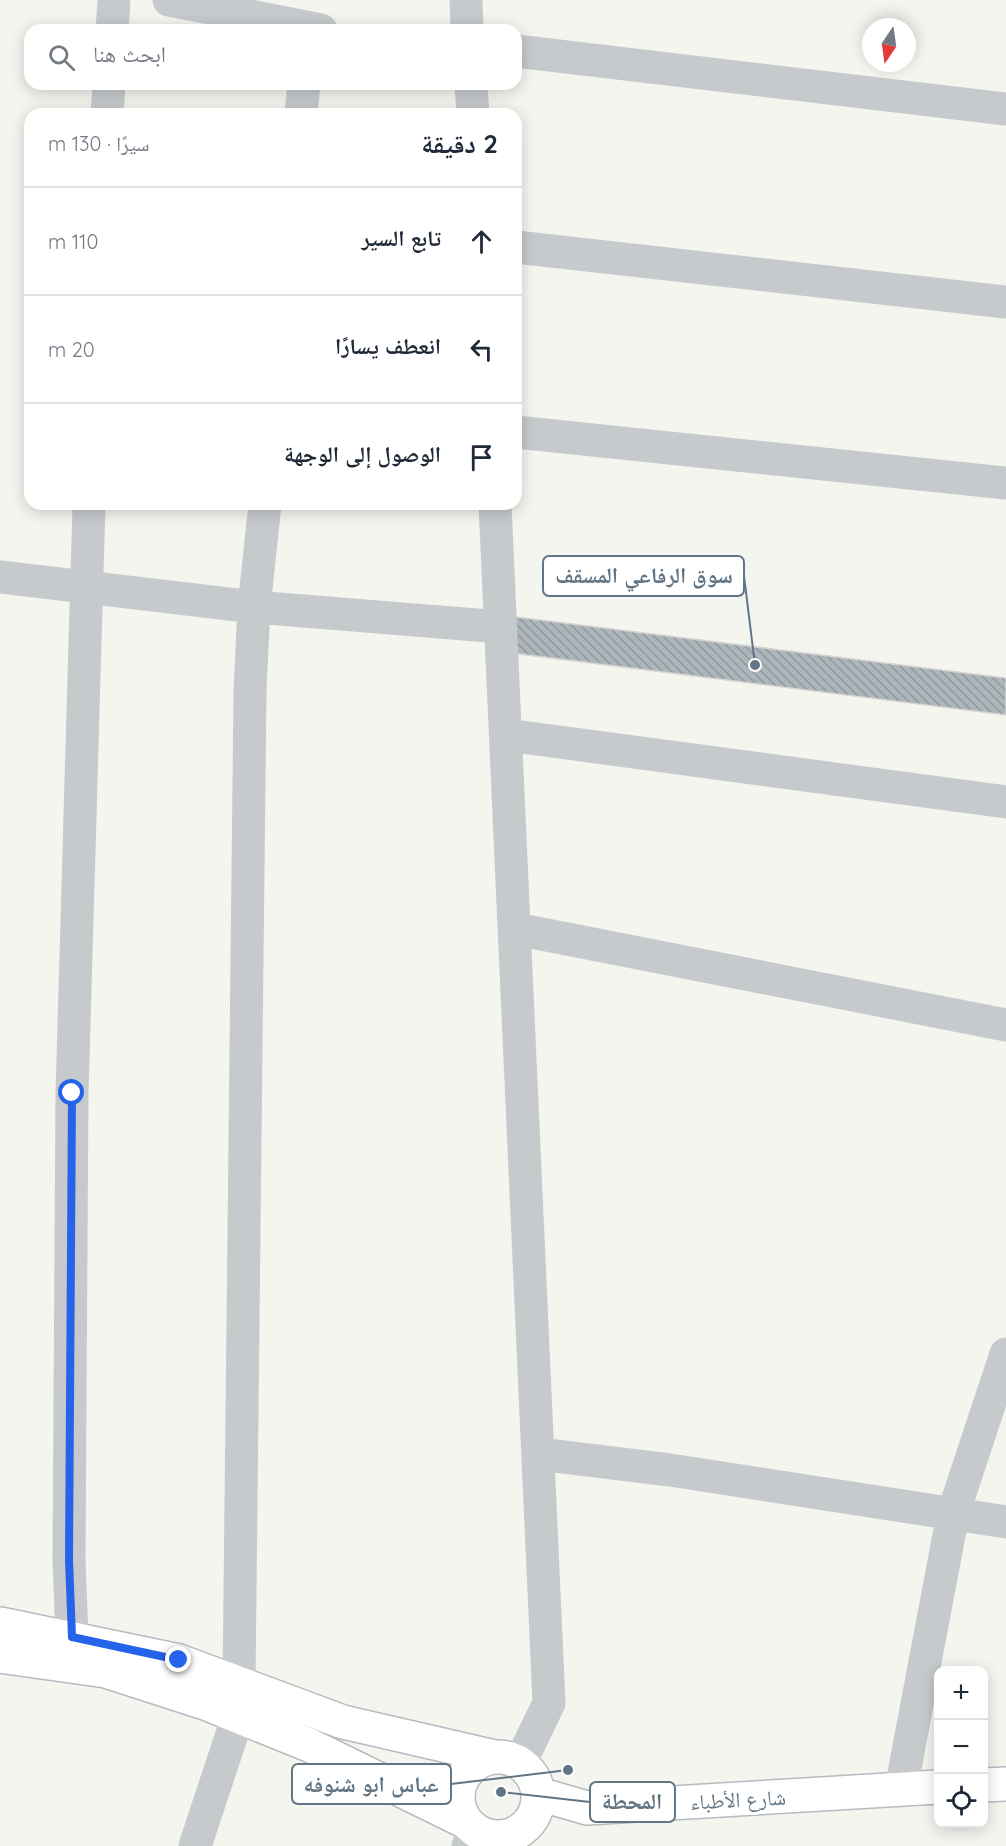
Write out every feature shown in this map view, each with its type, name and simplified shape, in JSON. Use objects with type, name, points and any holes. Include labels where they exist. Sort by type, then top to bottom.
[{"type":"main road","points":[[0,1624],[179,1660],[343,1722],[507,1760],[536,1781],[539,1794],[538,1806],[526,1828],[515,1835],[481,1837],[309,1745],[238,1716],[106,1671],[0,1656]]},
{"type":"main road","points":[[481,1837],[459,1810],[458,1795],[461,1781],[469,1769],[481,1761],[507,1760]]},
{"type":"main road","points":[[988,1785],[1006,1784]]},
{"type":"main road","name":"شارع الأطباء","points":[[539,1794],[587,1808],[934,1787]]},
{"type":"street","points":[[112,24],[114,0]]},
{"type":"street","points":[[169,0],[313,22]]},
{"type":"street","points":[[466,0],[467,24]]},
{"type":"street","points":[[522,52],[1006,109]]},
{"type":"street","points":[[107,108],[109,90]]},
{"type":"street","points":[[302,108],[303,90]]},
{"type":"street","points":[[471,90],[472,108]]},
{"type":"street","points":[[522,248],[1006,302]]},
{"type":"street","points":[[522,433],[1006,483]]},
{"type":"street","points":[[72,1637],[69,1560],[72,1093],[89,510]]},
{"type":"street","points":[[239,1683],[250,690],[254,607],[264,510]]},
{"type":"street","points":[[495,510],[516,929],[549,1703],[507,1760]]},
{"type":"street","points":[[0,577],[254,607],[501,627]]},
{"type":"street","points":[[507,735],[1006,802]]},
{"type":"street","points":[[516,929],[1006,1025]]},
{"type":"street","points":[[901,1789],[953,1514],[1006,1354]]},
{"type":"street","points":[[539,1454],[670,1470],[1006,1522]]},
{"type":"street","points":[[195,1846],[238,1716]]},
{"type":"building","points":[[508,616],[1006,678],[1006,715],[503,652]]},
{"type":"place","name":"سوق الرفاعي المسقف","points":[[755,665]]},
{"type":"place","name":"عباس ابو شنوفه","points":[[568,1770]]},
{"type":"place","name":"المحطة","points":[[501,1792]]},
{"type":"route","points":[[72,1093],[69,1560],[72,1637],[179,1660]]}]
